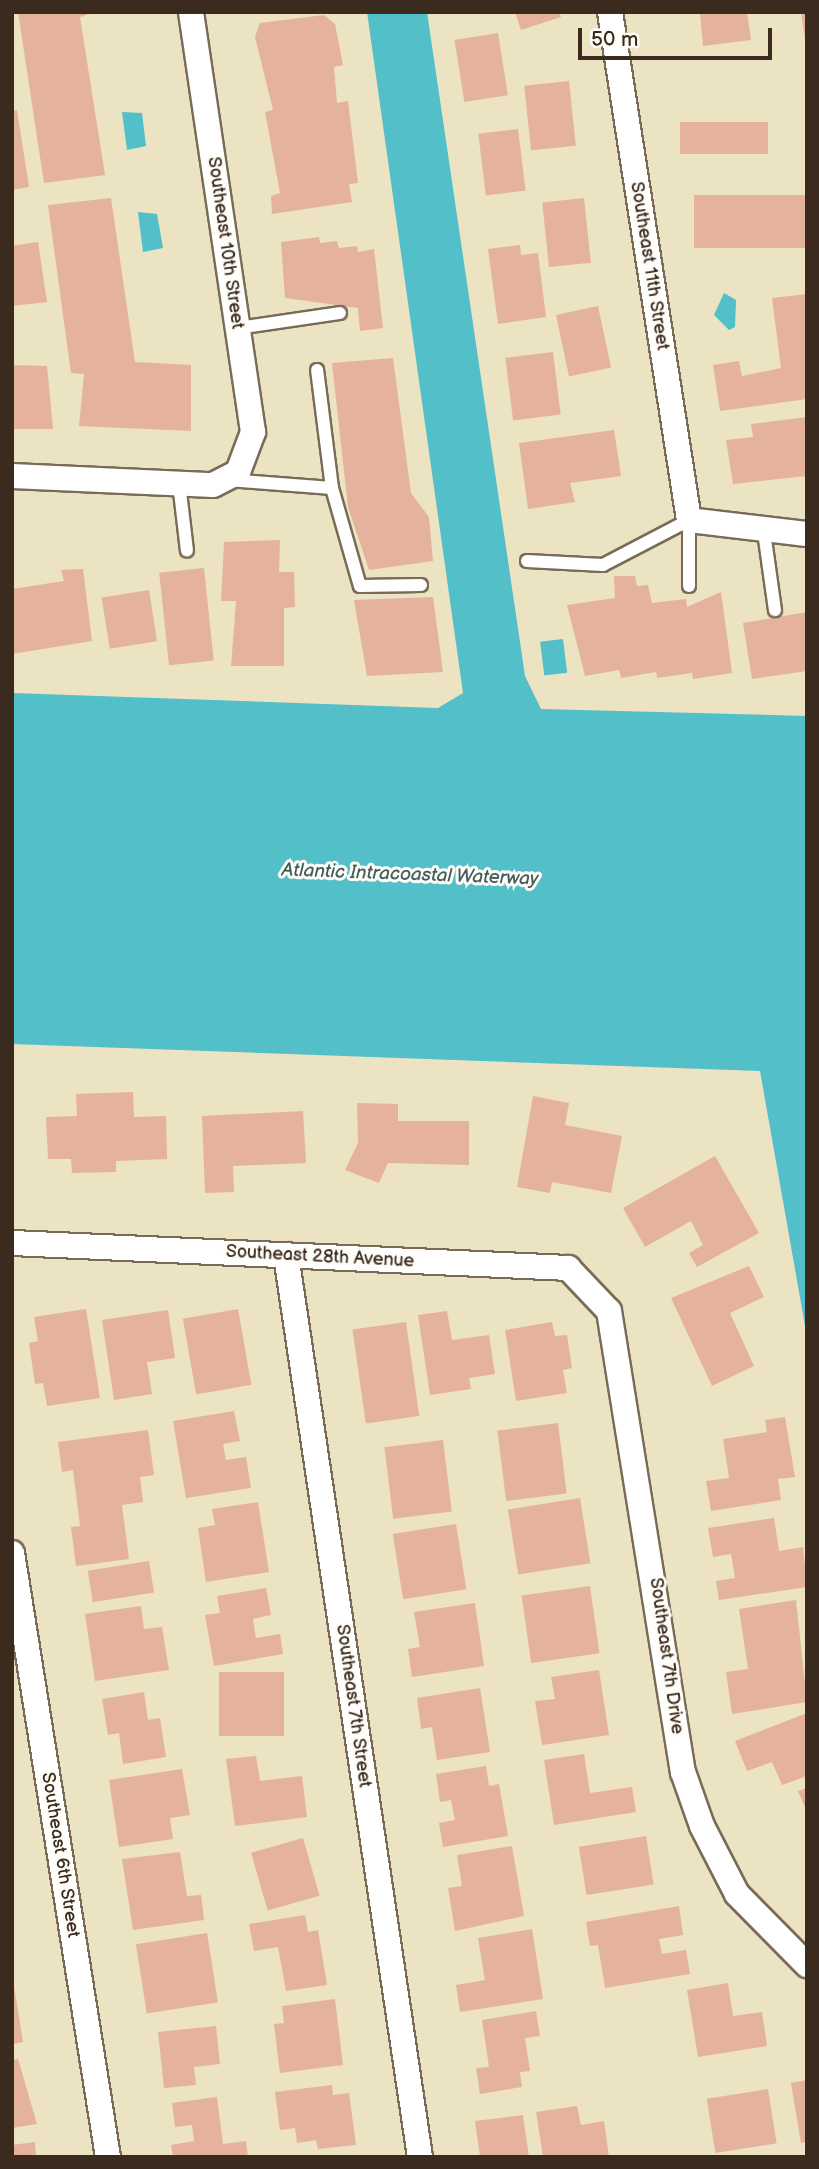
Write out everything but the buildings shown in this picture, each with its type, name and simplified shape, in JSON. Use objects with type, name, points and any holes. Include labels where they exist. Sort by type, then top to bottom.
[{"type":"street","name":"Southeast 10th Street","points":[[191,12],[253,432],[231,475]]},
{"type":"street","name":"Southeast 11th Street","points":[[610,12],[689,520]]},
{"type":"street","points":[[12,476],[179,483],[231,475]]},
{"type":"street","points":[[689,520],[764,532],[807,534]]},
{"type":"street","name":"Southeast 28th Avenue","points":[[12,1242],[568,1268],[609,1311]]},
{"type":"street","name":"Southeast 7th Street","points":[[286,1255],[419,2157]]},
{"type":"street","name":"Southeast 7th Drive","points":[[609,1311],[683,1772],[702,1826],[737,1894],[807,1965]]},
{"type":"street","name":"Southeast 6th Street","points":[[12,1553],[108,2157]]},
{"type":"lane","points":[[238,328],[340,313]]},
{"type":"lane","points":[[317,370],[332,488],[360,586],[421,585]]},
{"type":"lane","points":[[231,475],[332,488]]},
{"type":"lane","points":[[179,483],[187,551]]},
{"type":"lane","points":[[527,561],[603,565],[689,520],[689,586]]},
{"type":"lane","points":[[764,532],[775,610]]},
{"type":"water","name":"Atlantic Intracoastal Waterway","points":[[367,12],[427,12],[525,676],[541,709],[807,716],[807,1337],[760,1071],[12,1044],[12,693],[438,708],[463,693]]},
{"type":"water","points":[[122,112],[142,113],[146,146],[127,150]]},
{"type":"water","points":[[138,212],[157,214],[163,248],[143,252]]},
{"type":"water","points":[[724,293],[736,300],[735,327],[729,330],[714,315]]},
{"type":"water","points":[[563,639],[567,673],[544,676],[540,642]]}]
